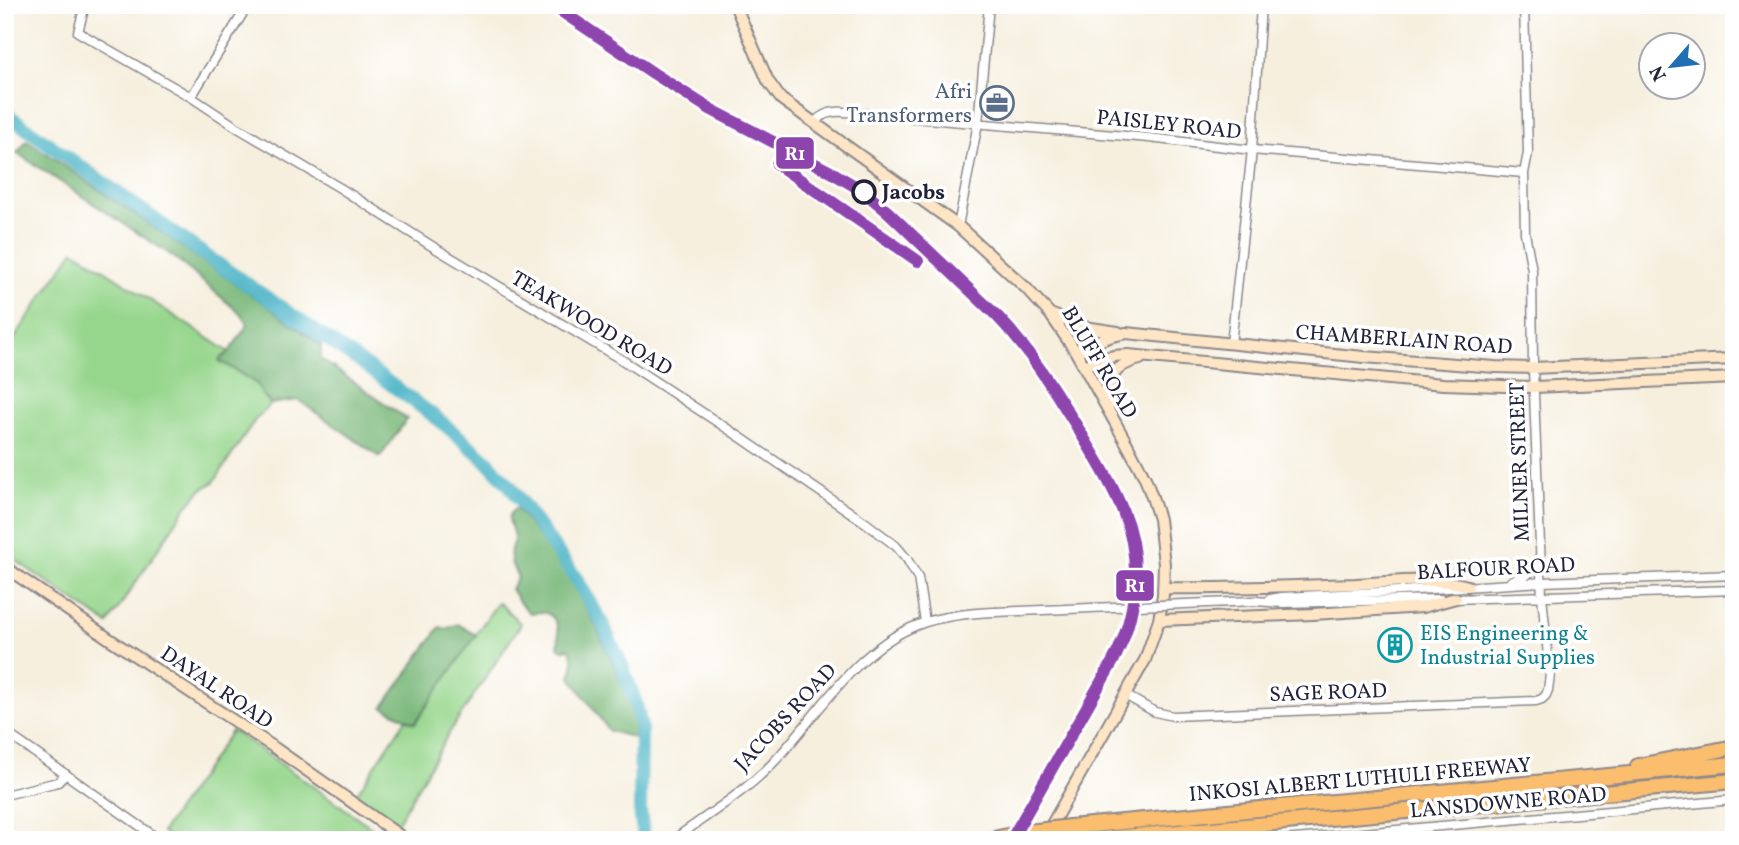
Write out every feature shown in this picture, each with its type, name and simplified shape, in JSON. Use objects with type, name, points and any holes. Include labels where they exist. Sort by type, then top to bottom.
[{"type":"highway","points":[[1561,782],[1734,747]]},
{"type":"highway","name":"INKOSI ALBERT LUTHULI FREEWAY","points":[[990,840],[1070,827],[1734,764]]},
{"type":"highway","name":"INKOSI ALBERT LUTHULI FREEWAY","points":[[1091,840],[1734,781]]},
{"type":"highway","points":[[1702,784],[1734,786]]},
{"type":"main road","name":"BLUFF ROAD","points":[[735,5],[774,91],[781,99],[958,226],[1026,288],[1050,314],[1076,352],[1110,412],[1145,478],[1154,502],[1159,519],[1164,564],[1159,620],[1145,660],[1043,840]]},
{"type":"main road","points":[[1050,314],[1084,327],[1126,333]]},
{"type":"main road","name":"CHAMBERLAIN ROAD","points":[[1076,352],[1111,335],[1126,333],[1495,367],[1533,368],[1734,359]]},
{"type":"main road","name":"CHAMBERLAIN ROAD","points":[[1084,366],[1115,355],[1443,384],[1534,387],[1734,378]]},
{"type":"main road","points":[[1110,412],[1107,391],[1116,371],[1125,364],[1150,357]]},
{"type":"main road","name":"DAYAL ROAD","points":[[5,567],[269,744],[406,840]]},
{"type":"main road","points":[[1163,588],[1199,590],[1413,581],[1455,582],[1468,586]]},
{"type":"main road","points":[[1159,620],[1423,607],[1456,598]]},
{"type":"street","name":"TEAKWOOD ROAD","points":[[85,5],[78,32],[191,97],[646,375],[896,545],[918,578],[925,622]]},
{"type":"street","points":[[191,97],[248,5]]},
{"type":"street","points":[[958,226],[978,123],[989,5]]},
{"type":"street","points":[[1231,344],[1252,150],[1261,5]]},
{"type":"street","name":"MILNER STREET","points":[[1524,5],[1528,153],[1524,173],[1525,233],[1532,270],[1542,597],[1550,675],[1546,695],[1536,701]]},
{"type":"street","name":"PAISLEY ROAD","points":[[814,123],[821,116],[834,111],[1524,173]]},
{"type":"street","points":[[1498,585],[1528,574],[1541,554]]},
{"type":"street","name":"BALFOUR ROAD","points":[[925,622],[947,616],[995,612],[1257,601],[1282,597],[1542,582],[1734,575]]},
{"type":"street","points":[[1701,576],[1702,591]]},
{"type":"street","name":"BALFOUR ROAD","points":[[1257,601],[1283,603],[1734,590]]},
{"type":"street","name":"JACOBS ROAD","points":[[673,840],[769,767],[867,655],[903,631],[925,622]]},
{"type":"street","name":"SAGE ROAD","points":[[1125,695],[1155,712],[1173,716],[1536,701]]},
{"type":"street","points":[[5,732],[160,840]]},
{"type":"street","points":[[5,795],[58,782],[66,774]]},
{"type":"street","name":"LANSDOWNE ROAD","points":[[1284,840],[1734,800]]},
{"type":"green space","points":[[27,140],[321,345],[321,359],[407,419],[380,457],[298,400],[271,404],[257,384],[219,360],[229,352],[248,324],[241,314],[174,257],[17,153]]},
{"type":"green space","points":[[74,250],[229,352],[220,361],[257,384],[271,404],[255,420],[214,482],[201,490],[186,507],[108,624],[5,553],[5,352]]},
{"type":"green space","points":[[517,508],[569,577],[596,626],[628,696],[634,717],[635,738],[609,731],[570,676],[572,655],[569,648],[562,650],[558,647],[559,637],[555,621],[542,612],[530,613],[511,589],[518,577],[511,561],[514,539],[509,519]]},
{"type":"green space","points":[[498,602],[521,624],[449,733],[397,823],[356,795],[406,719],[415,723]]},
{"type":"green space","points":[[458,624],[476,635],[415,723],[383,707],[440,627],[446,629]]},
{"type":"green space","points":[[232,730],[390,840],[172,840],[162,832]]},
{"type":"waterway","points":[[5,113],[438,419],[486,460],[510,486],[578,581],[623,668],[641,727],[640,810],[644,840]]},
{"type":"transit line","name":"R1","points":[[552,5],[710,109],[831,172],[863,191],[888,212],[998,317],[1020,342],[1076,425],[1106,476],[1122,509],[1133,548],[1135,587],[1132,607],[1121,645],[1112,663],[1011,840]]},
{"type":"transit line","name":"R1","points":[[777,164],[918,261]]},
{"type":"place","name":"Afri Transformers","points":[[997,103]]},
{"type":"place","name":"Jacobs","points":[[864,192]]},
{"type":"place","name":"EIS Engineering & Industrial Supplies","points":[[1395,645]]}]
